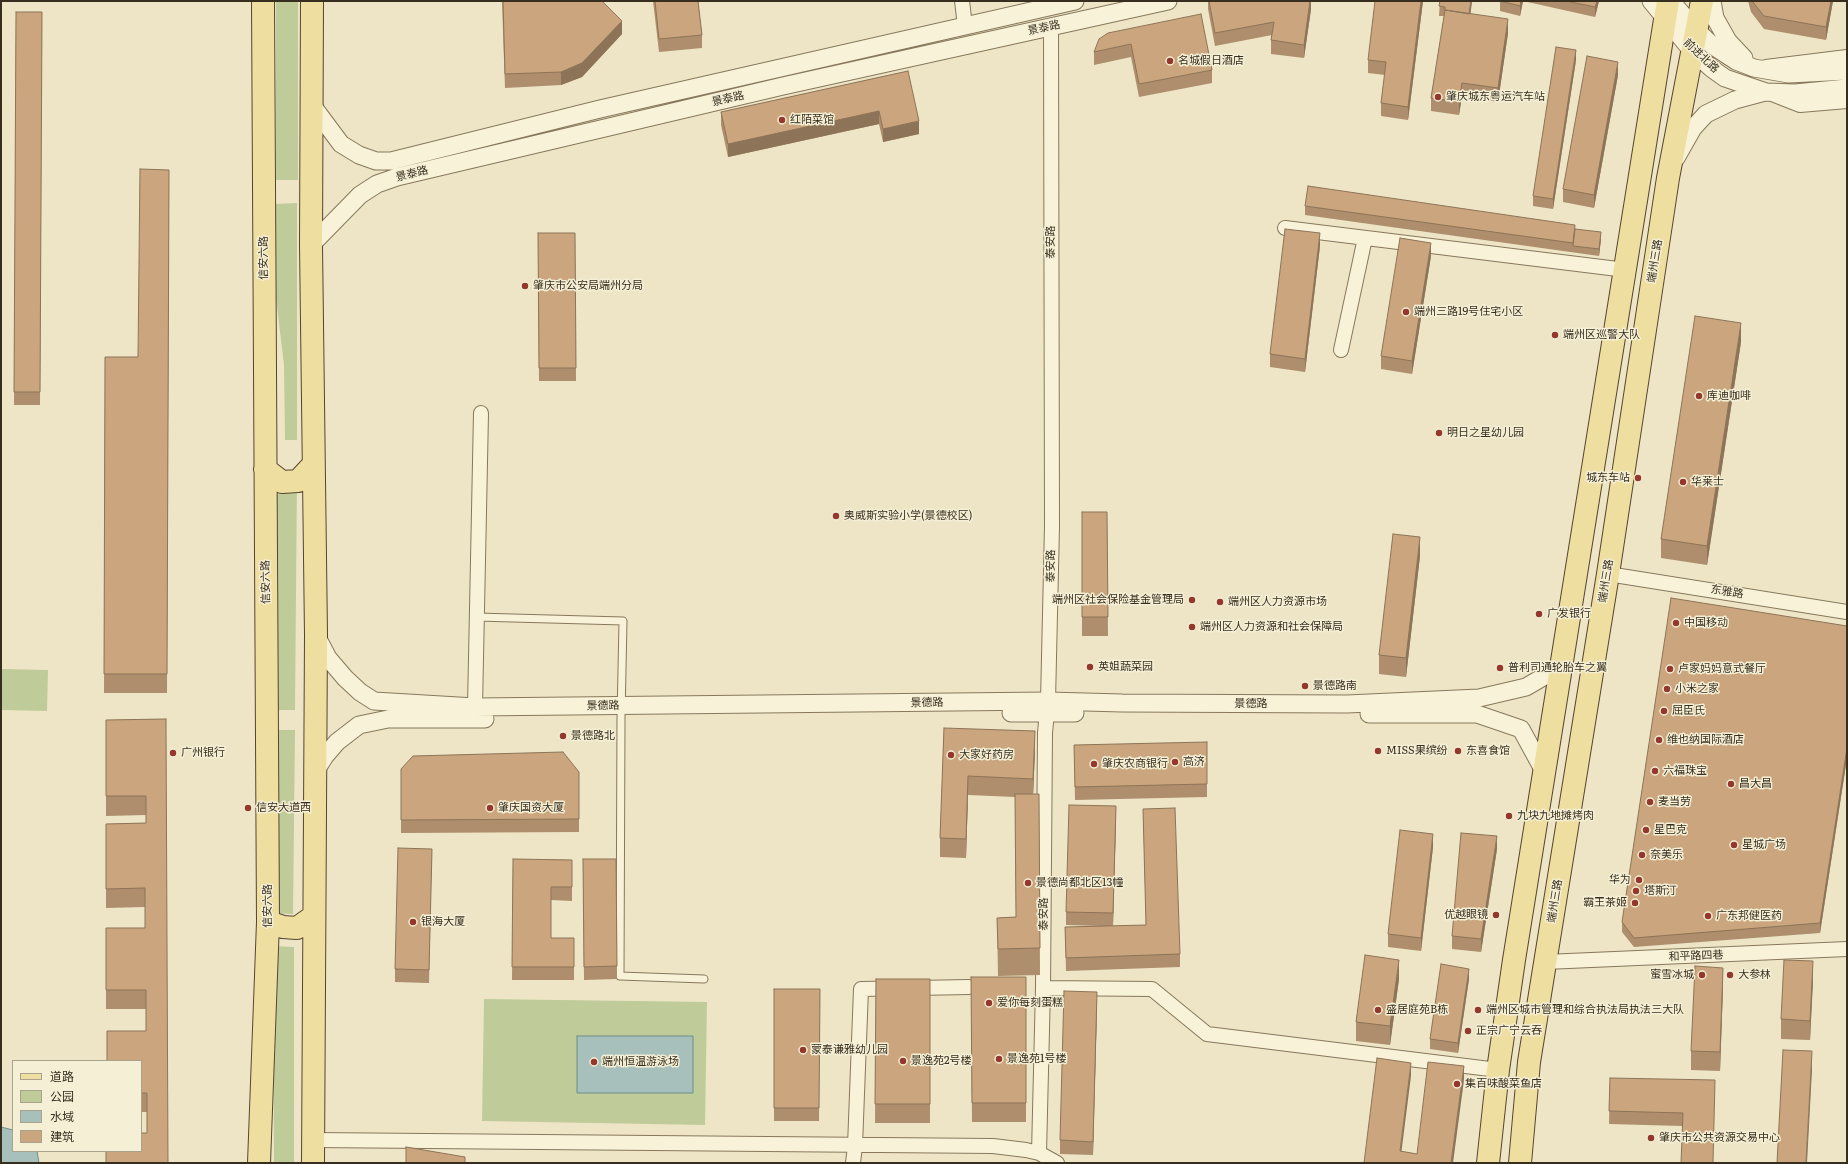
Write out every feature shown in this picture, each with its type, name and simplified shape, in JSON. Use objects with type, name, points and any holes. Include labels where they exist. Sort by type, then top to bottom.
[{"type":"main road","name":"信安六路","points":[[259,1163],[268,922],[263,1]]},
{"type":"main road","points":[[312,1],[313,465],[316,635],[313,1163]]},
{"type":"main road","name":"端州三路","points":[[1520,1163],[1529,1062],[1608,574],[1668,178],[1702,1]]},
{"type":"main road","points":[[1488,1163],[1498,1070],[1514,960],[1668,7]]},
{"type":"main road","points":[[1615,339],[1642,343]]},
{"type":"main road","points":[[265,469],[282,482],[298,481],[313,465]]},
{"type":"main road","points":[[268,922],[283,927],[297,928],[314,916]]},
{"type":"street","points":[[962,1],[965,26]]},
{"type":"street","points":[[312,105],[341,144],[359,155],[376,161],[391,160],[600,109],[1075,1]]},
{"type":"street","name":"景泰路","points":[[312,246],[360,196],[377,184],[397,177],[783,86],[1168,1]]},
{"type":"street","points":[[1651,1],[1668,7]]},
{"type":"street","points":[[1712,1],[1715,18],[1728,41],[1754,68]]},
{"type":"street","points":[[1051,7],[1051,26]]},
{"type":"street","name":"前进北路","points":[[1668,7],[1694,41],[1711,68],[1725,78],[1800,105],[1847,100]]},
{"type":"street","name":"泰安路","points":[[1039,1153],[1043,988],[1045,741],[1048,707],[1052,526],[1051,26]]},
{"type":"street","name":"前进北路","points":[[1694,41],[1713,46],[1736,61],[1754,68],[1789,74],[1847,71]]},
{"type":"street","name":"前进北路","points":[[1754,68],[1847,57]]},
{"type":"street","name":"前进北路","points":[[1766,92],[1795,93],[1847,88]]},
{"type":"street","points":[[1668,178],[1679,151],[1693,128],[1706,114],[1735,100],[1766,92]]},
{"type":"street","points":[[1285,228],[1626,270]]},
{"type":"street","points":[[1341,350],[1365,238]]},
{"type":"street","points":[[475,708],[481,413]]},
{"type":"street","name":"东雅路","points":[[1608,574],[1847,612]]},
{"type":"street","name":"景德路","points":[[316,635],[332,663],[360,692],[374,701],[475,708],[621,712]]},
{"type":"street","name":"景德路","points":[[1048,707],[1122,703],[1347,704],[1479,698],[1526,688],[1562,666]]},
{"type":"street","name":"景德路","points":[[315,772],[325,756],[337,742],[359,725],[388,719],[621,712],[1048,707],[1478,714],[1521,729],[1545,773]]},
{"type":"street","name":"和平路四巷","points":[[1545,962],[1847,949]]},
{"type":"street","points":[[853,1163],[855,1146],[860,989],[969,987]]},
{"type":"street","points":[[1043,988],[1152,989],[1207,1034],[1498,1070]]},
{"type":"street","points":[[313,1140],[855,1146],[993,1146],[1039,1153],[1057,1163]]},
{"type":"lane","points":[[476,617],[623,621],[621,712],[620,976],[704,979]]},
{"type":"green space","points":[[276,1],[298,1],[298,180],[276,180]]},
{"type":"green space","points":[[297,203],[297,440],[285,440],[284,365],[276,298],[276,204]]},
{"type":"green space","points":[[297,476],[295,710],[276,710],[277,477]]},
{"type":"green space","points":[[1,669],[48,670],[47,711],[1,710]]},
{"type":"green space","points":[[276,730],[295,730],[293,914],[273,913]]},
{"type":"green space","points":[[273,946],[294,947],[294,1163],[274,1163]]},
{"type":"green space","name":"端州恒温游泳场","points":[[484,999],[707,1002],[705,1125],[482,1121]]},
{"type":"water","points":[[577,1036],[693,1036],[693,1093],[577,1093]]},
{"type":"water","points":[[1,1127],[12,1130],[12,1152],[37,1152],[39,1163],[1,1163]]},
{"type":"building","points":[[503,1],[602,1],[622,21],[582,63],[561,72],[505,74]]},
{"type":"building","points":[[655,1],[698,1],[702,35],[659,39]]},
{"type":"building","points":[[1209,1],[1310,1],[1304,45],[1271,40],[1274,22],[1215,33]]},
{"type":"building","points":[[1375,1],[1421,1],[1408,107],[1381,103],[1386,62],[1368,60]]},
{"type":"building","points":[[1440,1],[1471,1],[1469,14],[1445,10],[1445,7],[1439,6]]},
{"type":"building","points":[[1500,1],[1521,1],[1520,6]]},
{"type":"building","points":[[1566,1],[1597,1],[1595,7]]},
{"type":"building","points":[[1752,1],[1831,1],[1826,27],[1764,16]]},
{"type":"building","points":[[1445,10],[1508,19],[1498,88],[1462,83],[1459,102],[1431,98]]},
{"type":"building","points":[[16,12],[42,12],[40,392],[14,392]]},
{"type":"building","name":"名城假日酒店","points":[[1201,14],[1212,70],[1139,84],[1131,44],[1094,52],[1099,39],[1108,33]]},
{"type":"building","points":[[1556,47],[1576,50],[1553,199],[1533,196]]},
{"type":"building","points":[[1587,56],[1618,62],[1594,195],[1563,189]]},
{"type":"building","points":[[908,71],[919,121],[883,129],[879,111],[728,144],[721,112]]},
{"type":"building","points":[[140,169],[169,170],[167,674],[104,674],[105,357],[138,357]]},
{"type":"building","points":[[1308,186],[1575,225],[1573,243],[1305,206]]},
{"type":"building","points":[[1285,229],[1320,233],[1305,359],[1270,354]]},
{"type":"building","points":[[1575,229],[1601,232],[1599,249],[1573,246]]},
{"type":"building","points":[[538,233],[575,233],[576,368],[539,368]]},
{"type":"building","name":"端州三路19号住宅小区","points":[[1400,238],[1431,243],[1412,361],[1381,356]]},
{"type":"building","points":[[1695,316],[1741,323],[1707,546],[1661,539]]},
{"type":"building","points":[[1082,512],[1107,512],[1108,617],[1082,617]]},
{"type":"building","points":[[1393,534],[1420,537],[1406,658],[1379,655]]},
{"type":"building","name":"星城广场","points":[[1671,598],[1847,626],[1847,748],[1820,923],[1634,938],[1622,922]]},
{"type":"building","points":[[166,719],[168,1163],[106,1163],[106,1152],[142,1152],[142,1133],[147,1133],[147,1093],[142,1093],[142,1060],[107,1060],[107,1031],[146,1031],[146,990],[106,990],[106,928],[145,928],[145,888],[106,889],[106,824],[146,823],[146,796],[106,796],[106,720]]},
{"type":"building","points":[[944,728],[1035,731],[1033,779],[968,776],[966,839],[940,838]]},
{"type":"building","points":[[1207,742],[1207,784],[1075,787],[1074,745]]},
{"type":"building","name":"肇庆国资大厦","points":[[563,752],[579,772],[579,819],[401,820],[401,769],[413,756]]},
{"type":"building","name":"景德尚都北区13幢","points":[[1015,794],[1039,794],[1040,948],[998,949],[997,918],[1016,917]]},
{"type":"building","points":[[1069,805],[1116,806],[1113,913],[1066,912]]},
{"type":"building","points":[[1175,808],[1180,954],[1066,958],[1065,927],[1146,925],[1143,809]]},
{"type":"building","points":[[1400,830],[1433,834],[1421,938],[1388,934]]},
{"type":"building","points":[[1461,833],[1497,836],[1481,939],[1452,936]]},
{"type":"building","name":"银海大厦","points":[[398,848],[432,849],[429,970],[395,969]]},
{"type":"building","points":[[513,859],[572,860],[572,887],[551,887],[551,938],[574,938],[574,967],[512,967]]},
{"type":"building","points":[[583,859],[616,859],[617,966],[584,967]]},
{"type":"building","name":"盛居庭苑B栋","points":[[1365,955],[1399,960],[1390,1026],[1356,1022]]},
{"type":"building","points":[[1784,960],[1813,961],[1810,1021],[1781,1019]]},
{"type":"building","points":[[1441,964],[1469,969],[1458,1043],[1430,1039]]},
{"type":"building","points":[[1695,966],[1723,968],[1720,1052],[1691,1051]]},
{"type":"building","name":"景逸苑1号楼","points":[[971,977],[1026,977],[1026,1103],[972,1103]]},
{"type":"building","name":"景逸苑2号楼","points":[[876,979],[930,979],[930,1104],[875,1104]]},
{"type":"building","points":[[774,989],[820,989],[819,1108],[774,1108]]},
{"type":"building","points":[[1064,991],[1097,992],[1093,1142],[1060,1140]]},
{"type":"building","points":[[1783,1050],[1812,1051],[1806,1163],[1777,1163]]},
{"type":"building","points":[[1377,1058],[1411,1063],[1400,1151],[1417,1154],[1428,1062],[1464,1066],[1451,1163],[1364,1163]]},
{"type":"building","points":[[1610,1078],[1715,1080],[1713,1163],[1681,1163],[1683,1113],[1609,1111]]},
{"type":"building","points":[[406,1147],[465,1157],[465,1163],[406,1163]]},
{"type":"place","name":"名城假日酒店","points":[[1170,61]]},
{"type":"place","name":"肇庆城东粤运汽车站","points":[[1438,97]]},
{"type":"place","name":"红陌菜馆","points":[[782,120]]},
{"type":"place","name":"肇庆市公安局端州分局","points":[[525,286]]},
{"type":"place","name":"端州三路19号住宅小区","points":[[1406,312]]},
{"type":"place","name":"端州区巡警大队","points":[[1555,335]]},
{"type":"place","name":"库迪咖啡","points":[[1699,396]]},
{"type":"place","name":"明日之星幼儿园","points":[[1439,433]]},
{"type":"place","name":"城东车站","points":[[1638,478]]},
{"type":"place","name":"华莱士","points":[[1683,482]]},
{"type":"place","name":"奥威斯实验小学(景德校区)","points":[[836,516]]},
{"type":"place","name":"端州区社会保险基金管理局","points":[[1192,600]]},
{"type":"place","name":"端州区人力资源市场","points":[[1220,602]]},
{"type":"place","name":"广发银行","points":[[1539,614]]},
{"type":"place","name":"中国移动","points":[[1676,623]]},
{"type":"place","name":"端州区人力资源和社会保障局","points":[[1192,627]]},
{"type":"place","name":"英姐蔬菜园","points":[[1090,667]]},
{"type":"place","name":"普利司通轮胎车之翼","points":[[1500,668]]},
{"type":"place","name":"卢家妈妈意式餐厅","points":[[1670,669]]},
{"type":"place","name":"景德路南","points":[[1305,686]]},
{"type":"place","name":"小米之家","points":[[1667,689]]},
{"type":"place","name":"屈臣氏","points":[[1664,711]]},
{"type":"place","name":"景德路北","points":[[563,736]]},
{"type":"place","name":"维也纳国际酒店","points":[[1659,740]]},
{"type":"place","name":"MISS果缤纷","points":[[1378,751]]},
{"type":"place","name":"东喜食馆","points":[[1458,751]]},
{"type":"place","name":"广州银行","points":[[173,753]]},
{"type":"place","name":"大家好药房","points":[[951,755]]},
{"type":"place","name":"高济","points":[[1175,762]]},
{"type":"place","name":"肇庆农商银行","points":[[1094,764]]},
{"type":"place","name":"六福珠宝","points":[[1655,771]]},
{"type":"place","name":"昌大昌","points":[[1731,784]]},
{"type":"place","name":"麦当劳","points":[[1650,802]]},
{"type":"place","name":"信安大道西","points":[[248,808]]},
{"type":"place","name":"肇庆国资大厦","points":[[490,808]]},
{"type":"place","name":"九块九地摊烤肉","points":[[1509,816]]},
{"type":"place","name":"星巴克","points":[[1646,830]]},
{"type":"place","name":"星城广场","points":[[1734,845]]},
{"type":"place","name":"奈美乐","points":[[1642,855]]},
{"type":"place","name":"华为","points":[[1639,880]]},
{"type":"place","name":"景德尚都北区13幢","points":[[1028,883]]},
{"type":"place","name":"塔斯汀","points":[[1636,891]]},
{"type":"place","name":"霸王茶姬","points":[[1635,903]]},
{"type":"place","name":"优越眼镜","points":[[1496,915]]},
{"type":"place","name":"广东邦健医药","points":[[1708,916]]},
{"type":"place","name":"银海大厦","points":[[413,922]]},
{"type":"place","name":"蜜雪冰城","points":[[1702,975]]},
{"type":"place","name":"大参林","points":[[1730,975]]},
{"type":"place","name":"爱你每刻蛋糕","points":[[989,1003]]},
{"type":"place","name":"盛居庭苑B栋","points":[[1378,1010]]},
{"type":"place","name":"端州区城市管理和综合执法局执法三大队","points":[[1478,1010]]},
{"type":"place","name":"正宗广宁云吞","points":[[1468,1031]]},
{"type":"place","name":"蒙泰谦雅幼儿园","points":[[803,1050]]},
{"type":"place","name":"景逸苑1号楼","points":[[999,1059]]},
{"type":"place","name":"景逸苑2号楼","points":[[903,1061]]},
{"type":"place","name":"端州恒温游泳场","points":[[594,1062]]},
{"type":"place","name":"集百味酸菜鱼店","points":[[1457,1084]]},
{"type":"place","name":"肇庆市公共资源交易中心","points":[[1651,1138]]}]
